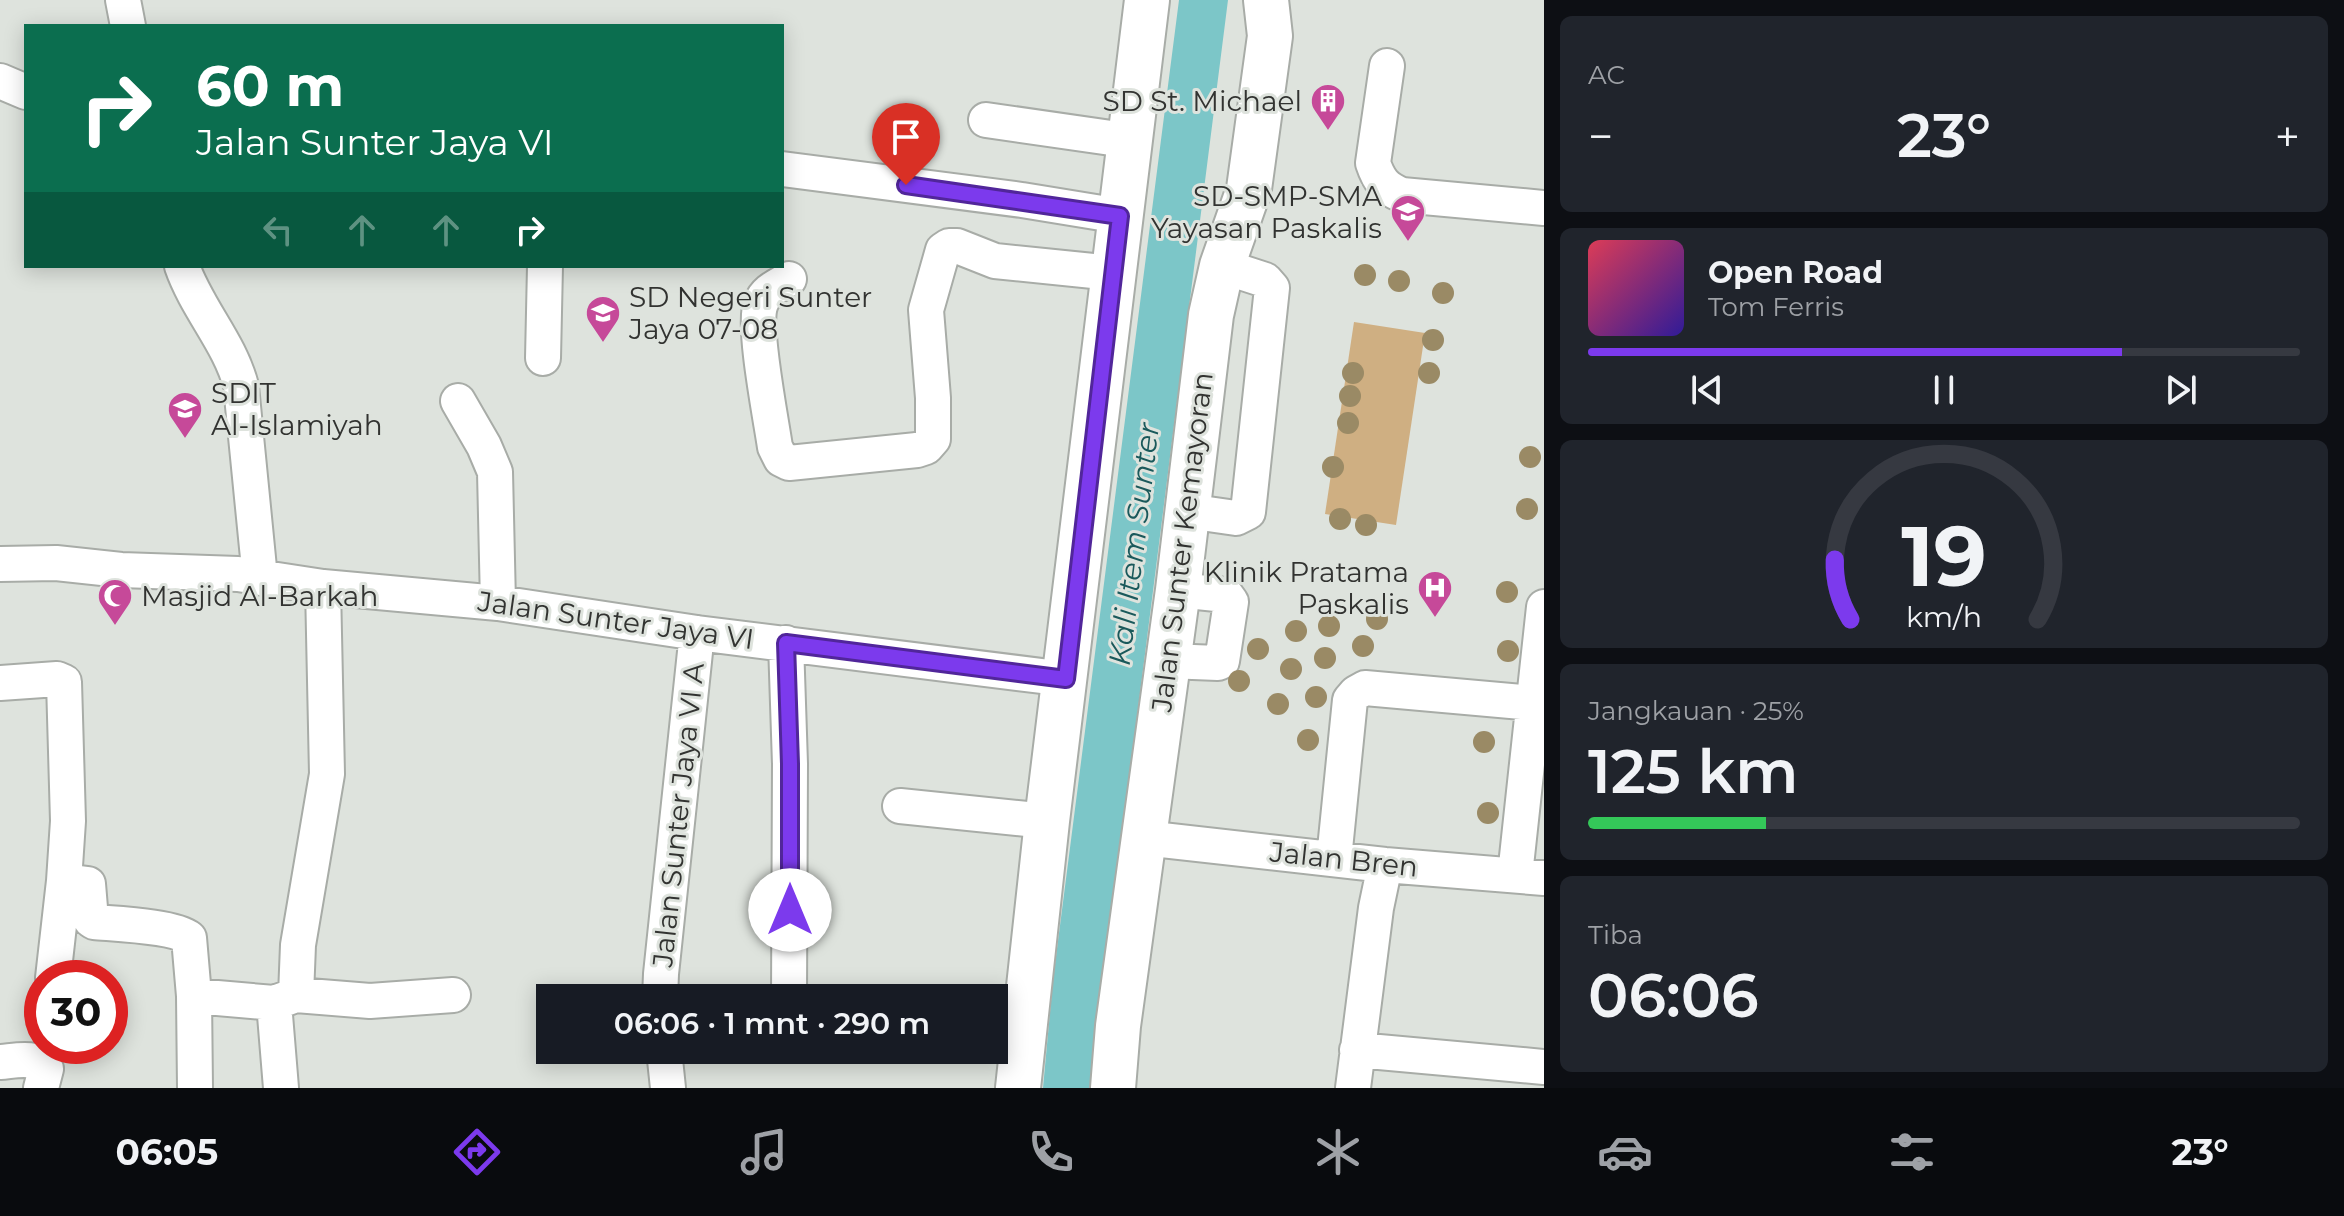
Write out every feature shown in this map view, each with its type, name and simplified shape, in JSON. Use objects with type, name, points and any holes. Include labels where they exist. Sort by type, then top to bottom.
[{"type":"main road","points":[[1018,1088],[1047,821],[1147,0]]},
{"type":"main road","name":"Jalan Sunter Kemayoran","points":[[1113,1088],[1118,1026],[1178,590],[1211,315],[1222,266],[1249,189],[1270,36],[1266,0]]},
{"type":"street","points":[[123,0],[128,24]]},
{"type":"street","points":[[1387,66],[1373,163],[1378,179],[1387,189],[1402,195],[1544,208]]},
{"type":"street","points":[[0,81],[24,91]]},
{"type":"street","points":[[986,120],[1132,141]]},
{"type":"street","points":[[784,169],[1120,216]]},
{"type":"street","points":[[789,279],[768,291],[759,305],[761,348],[775,447],[781,459],[789,463],[917,450],[926,447],[933,439],[926,310],[943,250],[949,246],[957,246],[995,261],[1113,273]]},
{"type":"street","points":[[1187,511],[1236,518],[1248,512],[1272,288],[1265,280],[1222,266]]},
{"type":"street","points":[[183,268],[191,290],[231,357],[241,386],[260,578]]},
{"type":"street","points":[[543,358],[545,268]]},
{"type":"street","points":[[458,401],[495,472],[498,603]]},
{"type":"street","name":"Jalan Sunter Jaya VI","points":[[3,564],[56,563],[121,570],[238,574],[323,587],[498,603],[697,633],[1066,679]]},
{"type":"street","points":[[281,1088],[285,999],[298,945],[327,774],[323,587]]},
{"type":"street","points":[[1529,877],[1533,703],[1544,607]]},
{"type":"street","name":"Jalan Sunter Jaya VI A","points":[[661,984],[697,633]]},
{"type":"street","points":[[786,643],[790,764],[789,984]]},
{"type":"street","points":[[0,683],[57,679],[64,682],[68,821],[55,960]]},
{"type":"street","points":[[1334,859],[1350,700],[1356,693],[1365,688],[1533,703]]},
{"type":"street","points":[[900,806],[1047,821]]},
{"type":"street","name":"Jalan Bren","points":[[1144,838],[1385,865],[1529,877]]},
{"type":"street","points":[[1353,1088],[1376,908],[1385,865]]},
{"type":"street","points":[[64,881],[88,884],[91,920],[94,922],[142,926],[189,938],[194,996],[195,1088]]},
{"type":"street","points":[[194,996],[370,1001],[453,995]]},
{"type":"street","points":[[1357,1050],[1544,1067]]},
{"type":"street","points":[[0,1062],[39,1061],[46,1069],[41,1088]]},
{"type":"street","points":[[665,1064],[668,1088]]},
{"type":"shaded area","points":[[1354,322],[1425,333],[1396,525],[1325,514]]},
{"type":"water","name":"Kali Item Sunter","points":[[1179,0],[1228,0],[1103,985],[1094,1088],[1043,1088],[1053,980]]},
{"type":"place","name":"SD St. Michael","points":[[1328,132]]},
{"type":"place","name":"SD-SMP-SMA Yayasan Paskalis","points":[[1408,243]]},
{"type":"place","name":"SD Negeri Sunter Jaya 07-08","points":[[603,344]]},
{"type":"place","name":"SDIT Al-Islamiyah","points":[[185,440]]},
{"type":"place","name":"Klinik Pratama Paskalis","points":[[1435,619]]},
{"type":"place","name":"Masjid Al-Barkah","points":[[115,627]]},
{"type":"route","points":[[790,910],[786,643],[1066,679],[1120,216],[906,185]]}]
